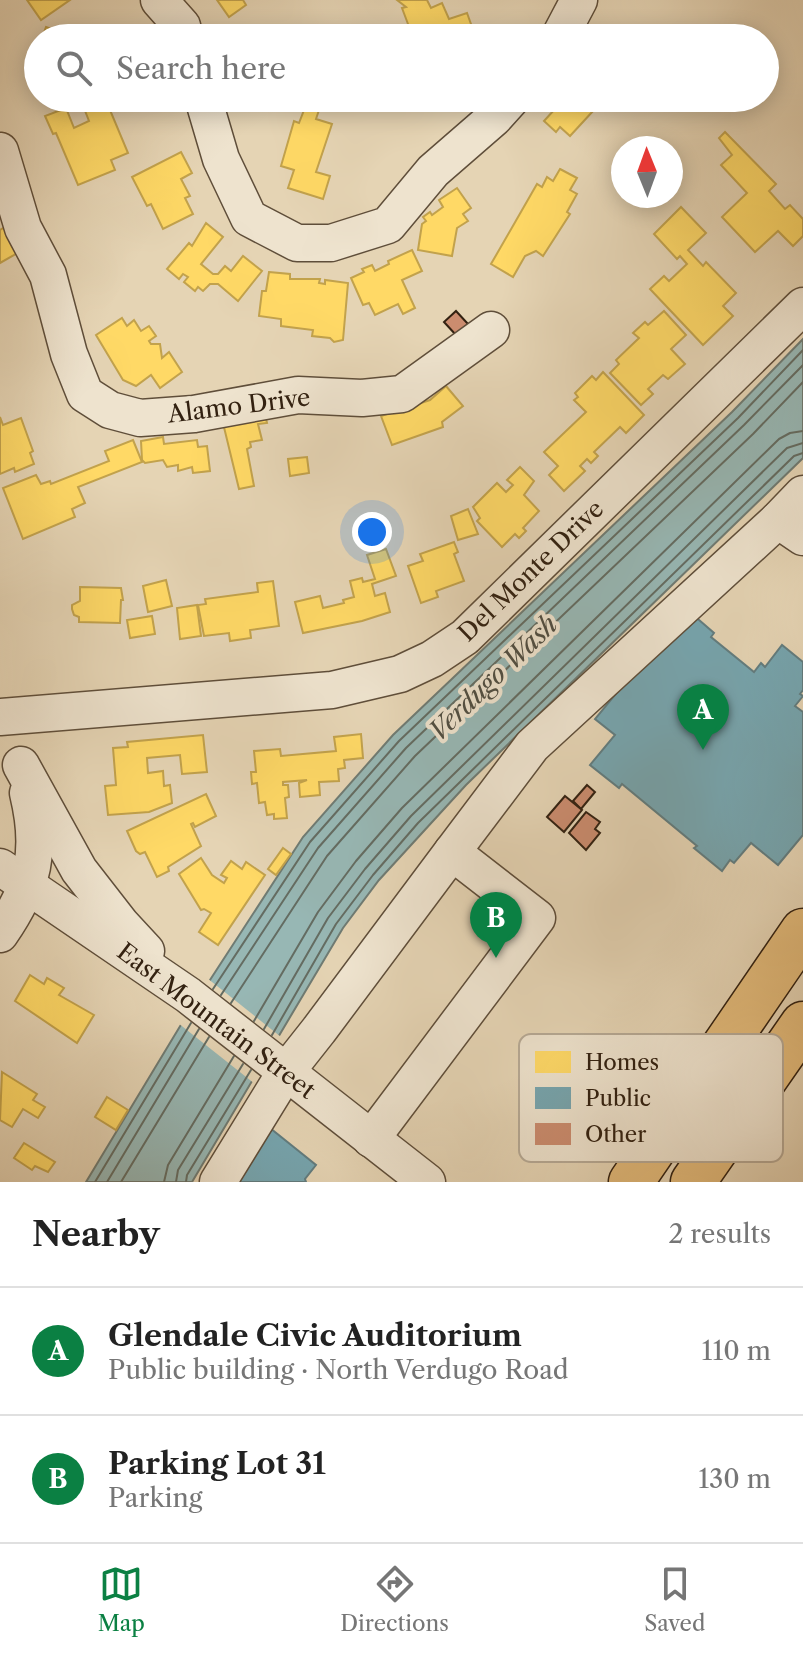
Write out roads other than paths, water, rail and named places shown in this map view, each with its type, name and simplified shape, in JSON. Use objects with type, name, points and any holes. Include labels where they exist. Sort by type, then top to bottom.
[{"type":"main road","points":[[732,1034],[803,931]]},
{"type":"main road","points":[[783,1053],[803,1024]]},
{"type":"main road","points":[[631,1182],[645,1162]]},
{"type":"main road","points":[[693,1182],[707,1162]]},
{"type":"street","points":[[159,0],[180,24]]},
{"type":"street","points":[[566,24],[579,0]]},
{"type":"street","points":[[207,112],[221,159],[249,218],[297,243],[331,243],[388,225],[433,171],[499,112]]},
{"type":"street","name":"Alamo Drive","points":[[0,151],[23,228],[48,275],[69,354],[85,394],[110,410],[140,418],[194,414],[298,395],[362,398],[402,394],[491,330]]},
{"type":"street","name":"Del Monte Drive","points":[[0,719],[332,690],[400,674],[432,659],[465,637],[803,306]]},
{"type":"street","points":[[218,1182],[279,1068],[452,852],[532,746],[790,528],[803,494]]},
{"type":"street","points":[[0,719],[21,765],[79,870],[121,924],[188,995]]},
{"type":"street","points":[[0,934],[13,877],[36,854],[34,817],[21,765]]},
{"type":"street","points":[[371,1139],[537,918],[452,852]]},
{"type":"street","name":"East Mountain Street","points":[[13,877],[188,995],[427,1182]]},
{"type":"water","name":"Verdugo Wash","points":[[803,339],[803,458],[466,785],[379,880],[343,928],[192,1182],[86,1182],[182,1023],[303,837],[393,735],[732,412]]},
{"type":"place","name":"Glendale Civic Auditorium","points":[[703,750]]},
{"type":"place","name":"Parking Lot 31","points":[[496,958]]}]
